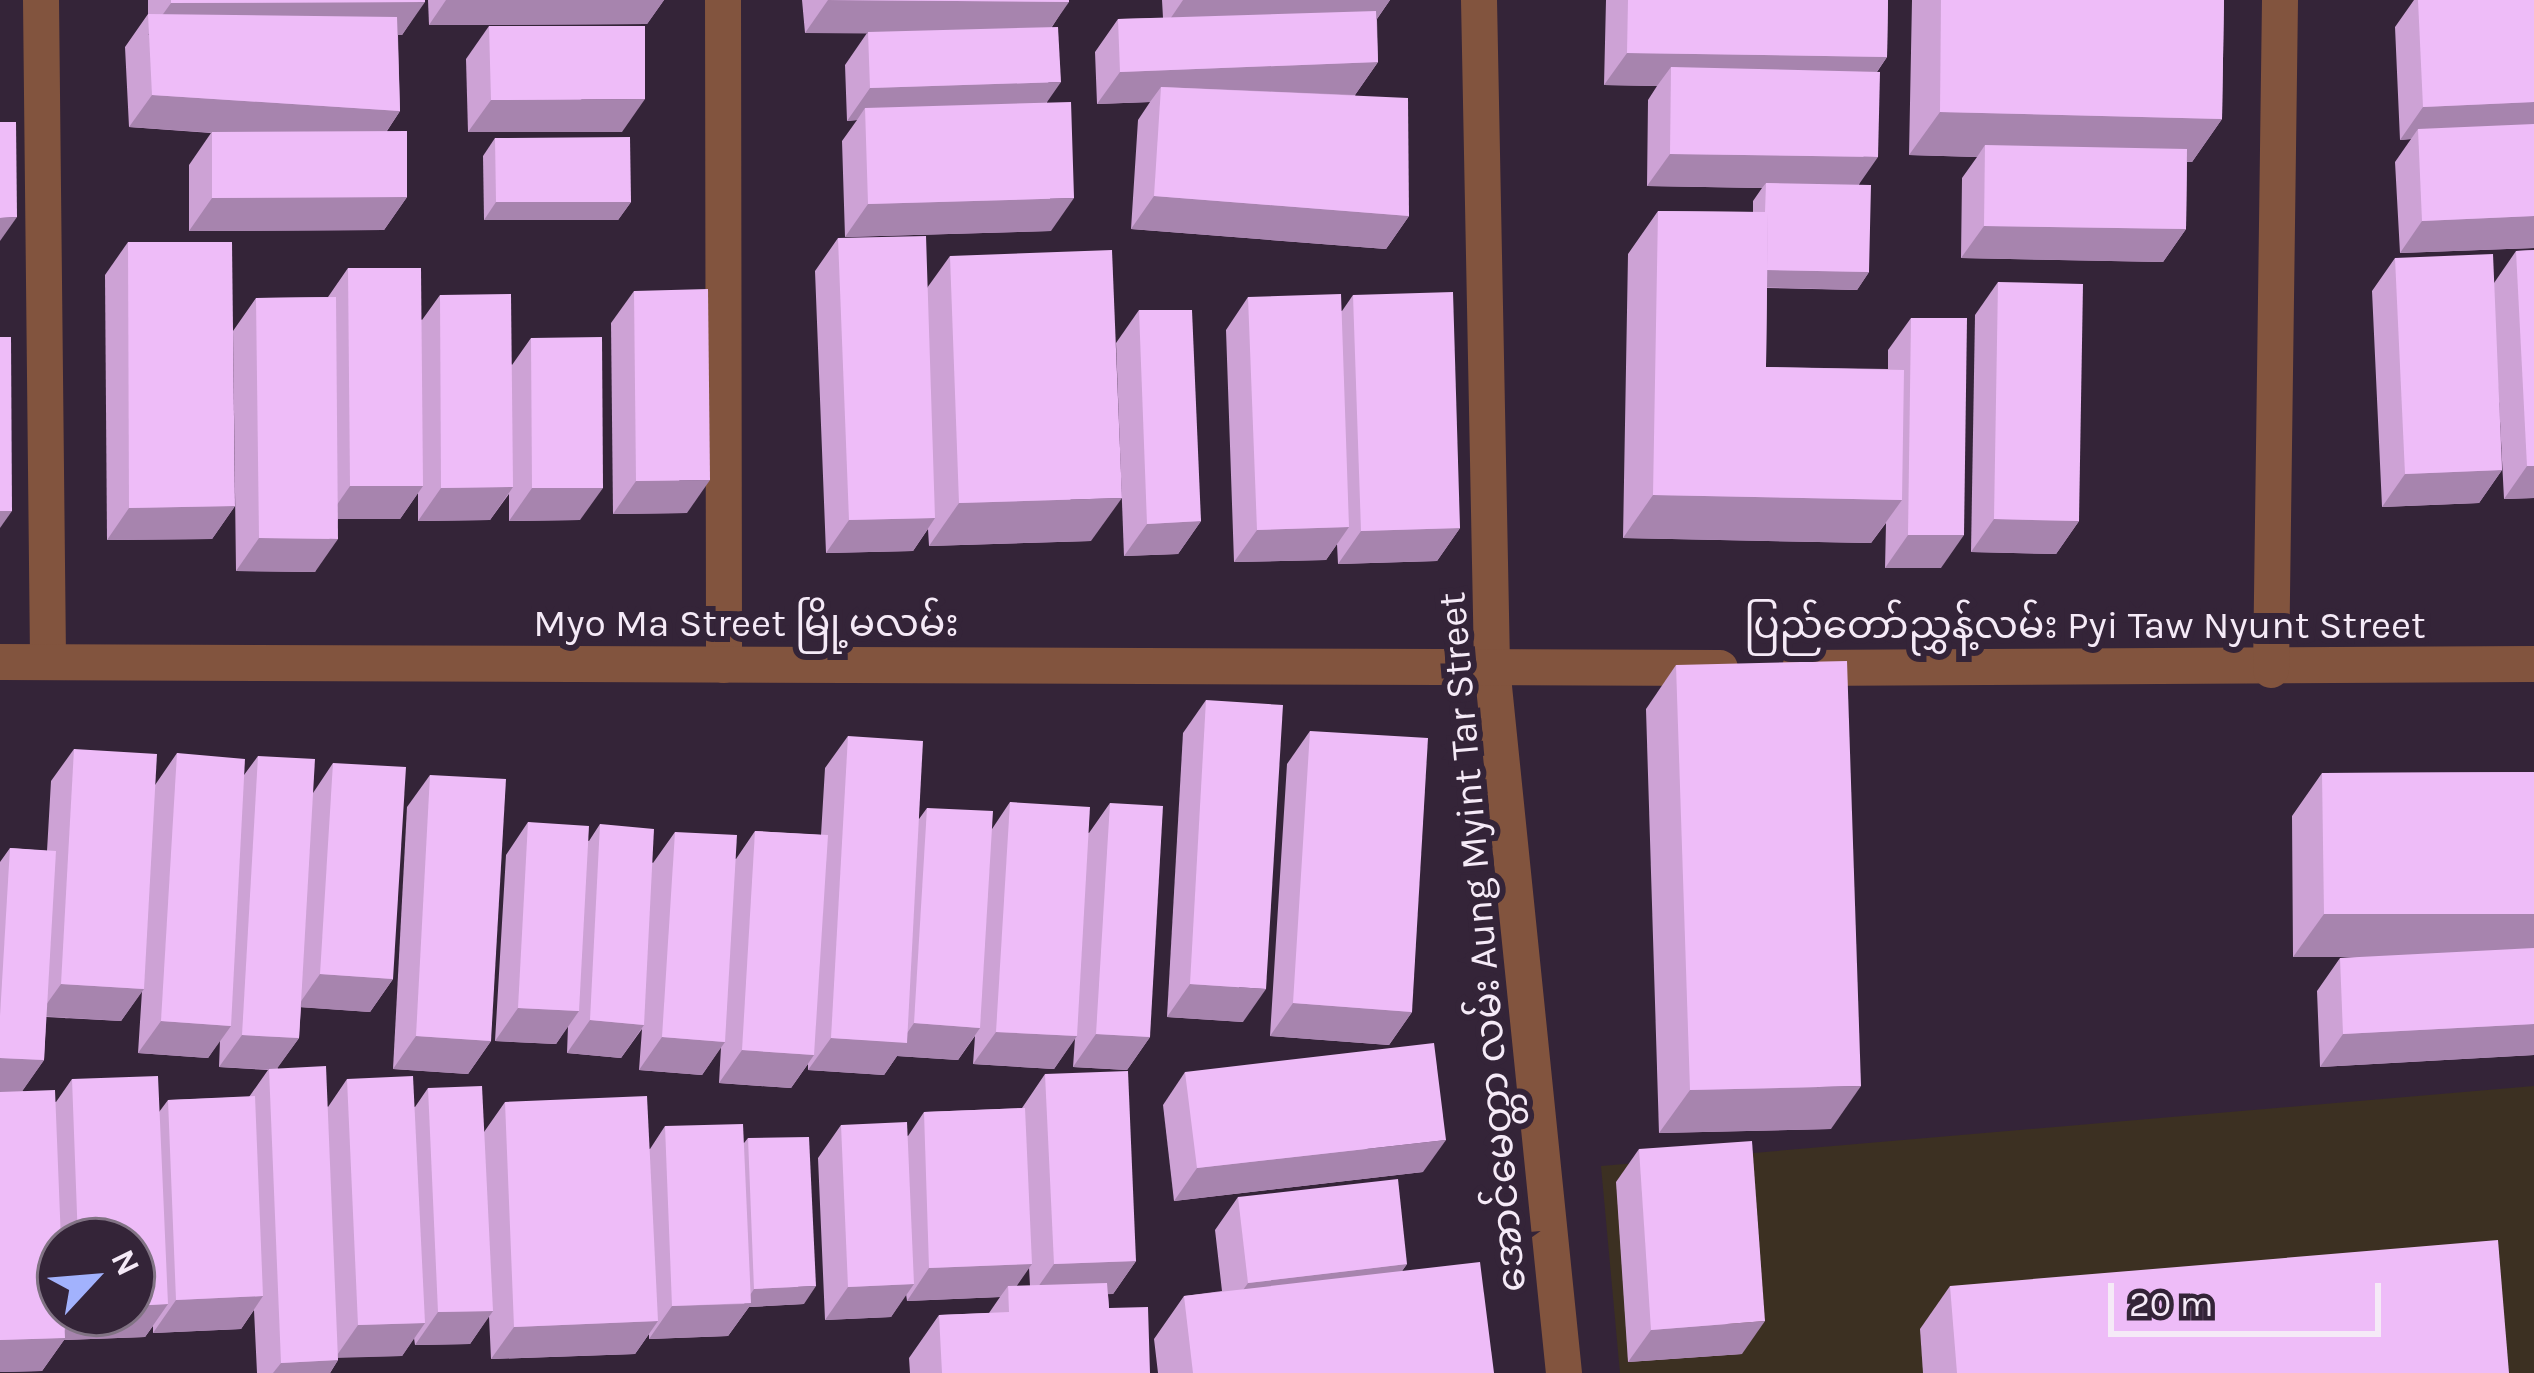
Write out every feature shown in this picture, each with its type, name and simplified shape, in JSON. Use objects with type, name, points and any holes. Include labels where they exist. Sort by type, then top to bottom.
[{"type":"street","points":[[41,0],[48,662]]},
{"type":"street","points":[[723,0],[724,665]]},
{"type":"street","name":"အောင်မေတ္တာ လမ်း Aung Myint Tar Street","points":[[1479,0],[1492,667],[1564,1373]]},
{"type":"street","points":[[2271,670],[2280,0]]},
{"type":"street","name":"Myo Ma Street မြို့မလမ်း","points":[[0,662],[1492,667]]},
{"type":"street","name":"ပြည်တော်ညွှန့်လမ်း Pyi Taw Nyunt Street","points":[[1492,667],[2271,670],[2534,664]]},
{"type":"shaded area","points":[[2534,1086],[2534,1373],[1620,1373],[1601,1166]]},
{"type":"building","points":[[425,0],[425,2],[171,3]]},
{"type":"building","points":[[828,0],[1069,0],[1069,2]]},
{"type":"building","points":[[1628,0],[1888,0],[1887,57],[1627,53]]},
{"type":"building","points":[[1941,0],[2224,0],[2222,119],[1940,112]]},
{"type":"building","points":[[2418,0],[2534,0],[2534,102],[2423,107]]},
{"type":"building","points":[[1376,11],[1378,62],[1120,72],[1118,19]]},
{"type":"building","points":[[148,14],[397,17],[400,111],[152,95]]},
{"type":"building","points":[[489,26],[645,26],[645,99],[491,100]]},
{"type":"building","points":[[1058,27],[1061,82],[870,88],[868,32]]},
{"type":"building","points":[[1671,67],[1880,72],[1878,157],[1670,154]]},
{"type":"building","points":[[1161,87],[1408,98],[1409,216],[1154,196]]},
{"type":"building","points":[[1071,102],[1074,198],[868,204],[865,108]]},
{"type":"building","points":[[0,122],[16,122],[17,217],[0,218]]},
{"type":"building","points":[[2534,124],[2534,216],[2422,221],[2418,129]]},
{"type":"building","points":[[407,131],[407,197],[212,198],[212,132]]},
{"type":"building","points":[[630,137],[631,202],[496,202],[495,138]]},
{"type":"building","points":[[1985,145],[2187,149],[2186,229],[1984,226]]},
{"type":"building","points":[[1766,183],[1871,185],[1869,272],[1767,270]]},
{"type":"building","points":[[1658,211],[1768,212],[1766,367],[1904,370],[1902,500],[1653,495]]},
{"type":"building","points":[[926,236],[935,518],[849,520],[838,238]]},
{"type":"building","points":[[128,242],[232,242],[235,506],[129,508]]},
{"type":"building","points":[[1112,250],[1122,498],[959,503],[950,256]]},
{"type":"building","points":[[2534,250],[2534,466],[2527,466],[2516,251]]},
{"type":"building","points":[[2493,254],[2502,470],[2405,474],[2395,258]]},
{"type":"building","points":[[348,268],[421,268],[423,486],[350,486]]},
{"type":"building","points":[[1998,282],[2083,284],[2079,521],[1994,519]]},
{"type":"building","points":[[708,289],[710,480],[636,481],[634,291]]},
{"type":"building","points":[[1453,292],[1460,528],[1361,531],[1353,295]]},
{"type":"building","points":[[511,294],[513,487],[441,488],[440,295]]},
{"type":"building","points":[[1341,294],[1349,527],[1257,530],[1248,297]]},
{"type":"building","points":[[336,297],[338,539],[259,538],[256,298]]},
{"type":"building","points":[[1139,310],[1192,310],[1201,521],[1147,524]]},
{"type":"building","points":[[1911,318],[1967,318],[1964,535],[1908,535]]},
{"type":"building","points":[[0,337],[11,337],[12,511],[0,511]]},
{"type":"building","points":[[602,337],[603,488],[532,488],[531,338]]},
{"type":"building","points":[[1847,661],[1861,1086],[1690,1090],[1676,665]]},
{"type":"building","points":[[1206,700],[1283,705],[1266,989],[1190,984]]},
{"type":"building","points":[[1310,731],[1428,738],[1412,1012],[1293,1003]]},
{"type":"building","points":[[848,736],[923,741],[907,1043],[831,1038]]},
{"type":"building","points":[[74,749],[157,754],[144,989],[61,984]]},
{"type":"building","points":[[177,753],[245,759],[231,1026],[161,1021]]},
{"type":"building","points":[[258,756],[315,759],[299,1038],[242,1035]]},
{"type":"building","points":[[333,763],[406,767],[393,979],[320,974]]},
{"type":"building","points":[[2534,772],[2534,914],[2324,914],[2322,773]]},
{"type":"building","points":[[430,775],[506,779],[491,1041],[416,1036]]},
{"type":"building","points":[[1010,802],[1090,807],[1077,1036],[996,1032]]},
{"type":"building","points":[[1110,803],[1163,806],[1150,1037],[1096,1034]]},
{"type":"building","points":[[927,808],[993,811],[980,1028],[914,1023]]},
{"type":"building","points":[[528,822],[589,826],[579,1011],[518,1008]]},
{"type":"building","points":[[600,824],[654,829],[644,1025],[590,1020]]},
{"type":"building","points":[[755,831],[828,835],[814,1055],[742,1050]]},
{"type":"building","points":[[675,832],[737,835],[725,1042],[662,1037]]},
{"type":"building","points":[[10,848],[56,851],[44,1060],[0,1058]]},
{"type":"building","points":[[2534,948],[2534,1024],[2343,1034],[2340,958]]},
{"type":"building","points":[[1434,1043],[1446,1140],[1197,1168],[1185,1072]]},
{"type":"building","points":[[326,1066],[338,1360],[281,1363],[269,1069]]},
{"type":"building","points":[[1128,1071],[1136,1261],[1054,1264],[1045,1074]]},
{"type":"building","points":[[158,1076],[168,1304],[156,1305],[156,1217],[77,1217],[72,1079]]},
{"type":"building","points":[[413,1076],[425,1323],[358,1325],[347,1079]]},
{"type":"building","points":[[482,1086],[493,1311],[438,1312],[428,1088]]},
{"type":"building","points":[[55,1090],[60,1217],[36,1217],[36,1337],[65,1338],[0,1340],[0,1092]]},
{"type":"building","points":[[255,1096],[263,1296],[176,1300],[168,1100]]},
{"type":"building","points":[[647,1096],[658,1321],[514,1327],[505,1102]]},
{"type":"building","points":[[1025,1108],[1032,1264],[929,1268],[924,1112]]},
{"type":"building","points":[[907,1122],[914,1284],[848,1287],[841,1125]]},
{"type":"building","points":[[743,1124],[751,1303],[672,1306],[665,1126]]},
{"type":"building","points":[[809,1137],[816,1286],[754,1289],[748,1138]]},
{"type":"building","points":[[1752,1141],[1765,1321],[1651,1330],[1639,1149]]},
{"type":"building","points":[[1398,1179],[1407,1264],[1248,1283],[1238,1197]]},
{"type":"building","points":[[2498,1240],[2509,1373],[1957,1373],[1950,1286]]},
{"type":"building","points":[[1480,1262],[1494,1373],[1193,1373],[1184,1296]]},
{"type":"building","points":[[1107,1283],[1109,1308],[1148,1307],[1150,1373],[942,1373],[939,1315],[1009,1312],[1008,1286]]}]
